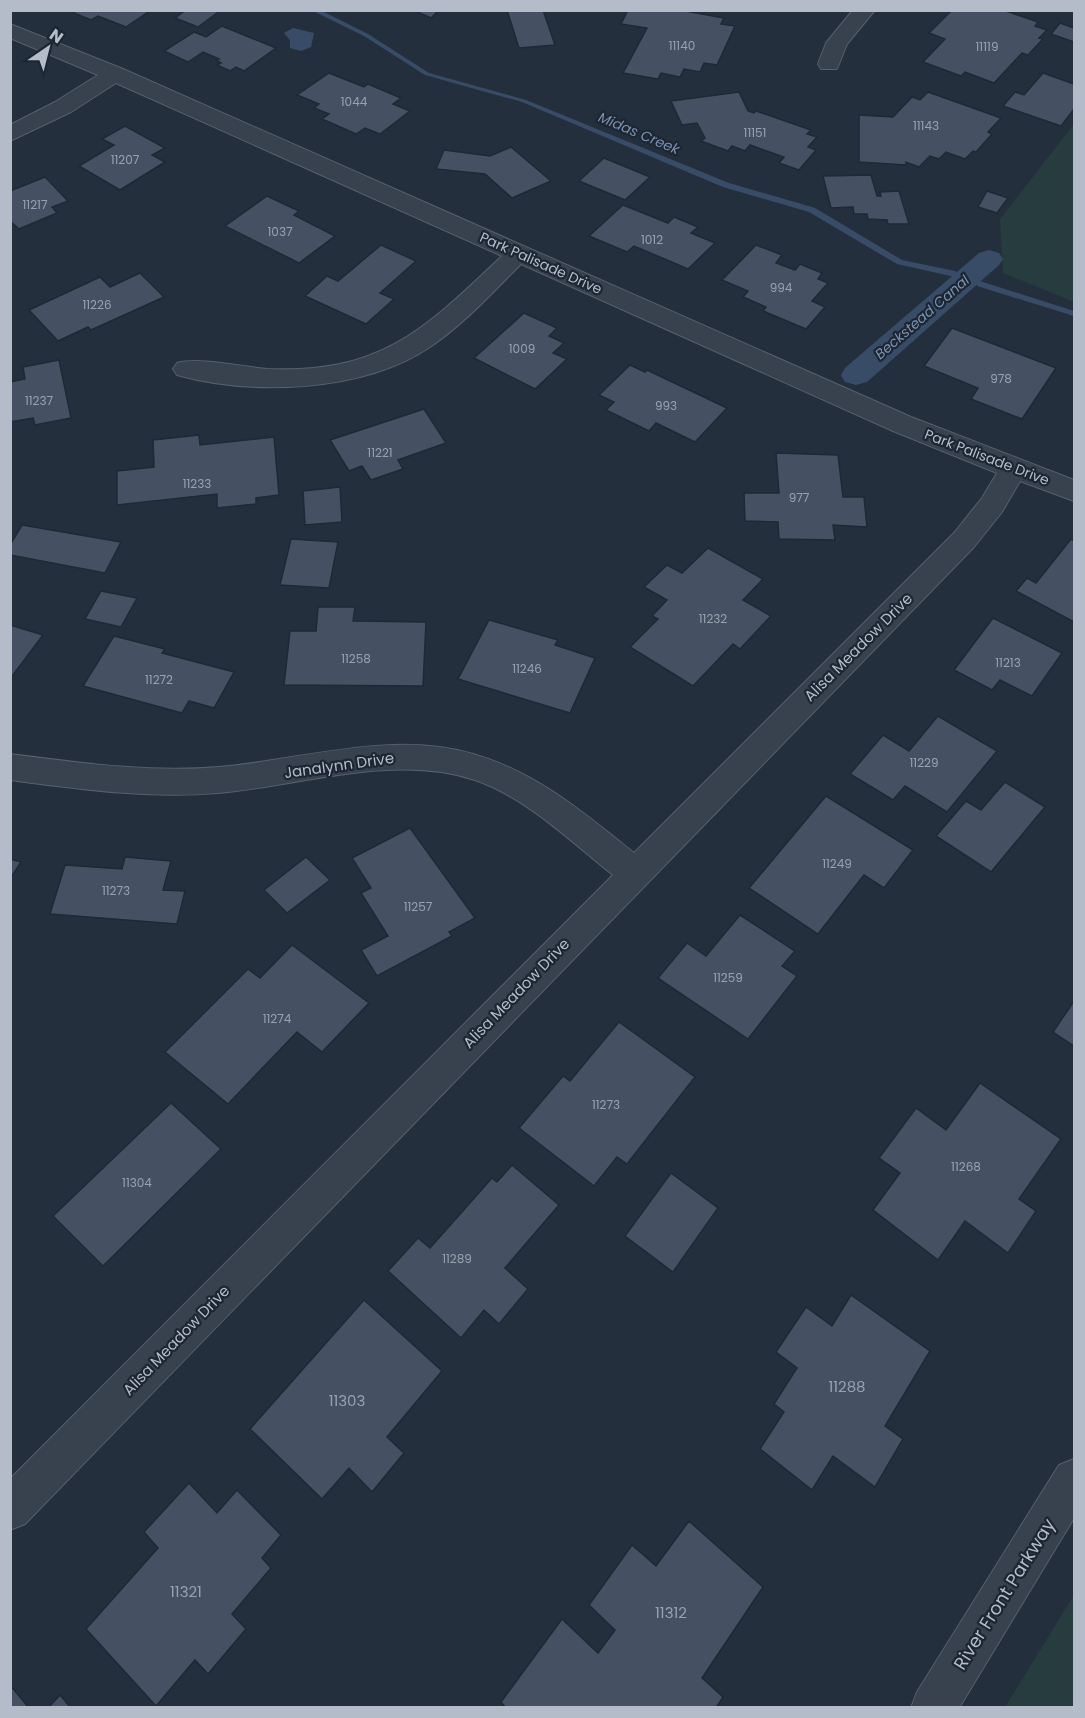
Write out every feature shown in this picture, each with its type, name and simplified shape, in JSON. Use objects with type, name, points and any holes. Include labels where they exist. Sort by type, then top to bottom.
[{"type":"street","points":[[829,63],[837,43],[865,10]]},
{"type":"street","name":"Park Palisade Drive","points":[[10,30],[116,74],[902,424],[1074,491]]},
{"type":"street","points":[[10,134],[63,107],[116,74]]},
{"type":"street","points":[[186,369],[249,378],[307,378],[361,369],[404,351],[437,329],[519,253]]},
{"type":"street","name":"Alisa Meadow Drive","points":[[10,1509],[964,540],[992,505],[1013,469]]},
{"type":"street","name":"Janalynn Drive","points":[[10,767],[119,781],[171,783],[273,774],[375,757],[425,757],[473,766],[518,786],[634,873]]},
{"type":"street","name":"River Front Parkway","points":[[933,1707],[1074,1480]]},
{"type":"green space","points":[[1074,124],[1074,302],[1003,273],[1000,219]]},
{"type":"green space","points":[[1074,1595],[1074,1707],[1005,1707]]},
{"type":"water","points":[[293,28],[314,33],[311,47],[301,51],[290,48],[290,40],[284,33]]},
{"type":"building","points":[[74,10],[151,10],[126,27],[98,16],[91,20],[74,13]]},
{"type":"building","points":[[186,10],[221,10],[198,27],[175,18]]},
{"type":"building","points":[[413,10],[439,10],[431,18]]},
{"type":"building","points":[[507,10],[543,10],[555,45],[519,48]]},
{"type":"building","points":[[628,10],[680,10],[724,18],[721,24],[735,26],[717,65],[704,63],[700,72],[684,69],[680,77],[661,73],[658,79],[623,73],[647,28],[621,24]]},
{"type":"building","points":[[952,10],[1003,10],[1038,22],[1035,26],[1047,30],[1039,38],[1043,39],[1028,55],[1022,53],[994,83],[965,72],[961,76],[923,62],[945,39],[929,33]]},
{"type":"building","points":[[1060,23],[1074,28],[1074,42],[1051,34]]},
{"type":"building","points":[[222,26],[276,48],[244,71],[236,67],[230,71],[217,65],[221,63],[216,60],[219,59],[203,52],[188,62],[164,51],[194,32],[206,37]]},
{"type":"building","points":[[329,73],[364,87],[368,84],[401,98],[393,104],[410,111],[380,134],[365,128],[356,134],[322,119],[329,114],[314,108],[319,104],[297,95]]},
{"type":"building","points":[[1043,73],[1074,84],[1074,109],[1061,126],[1003,106],[1015,92],[1024,95]]},
{"type":"building","points":[[739,92],[748,111],[754,113],[756,111],[811,130],[807,134],[817,137],[808,147],[816,150],[799,170],[779,163],[784,157],[750,145],[745,151],[732,146],[728,151],[701,141],[705,138],[697,123],[682,125],[671,101]]},
{"type":"building","points":[[928,92],[1001,118],[988,132],[992,134],[976,152],[973,151],[965,159],[946,152],[939,159],[930,156],[919,167],[906,162],[906,165],[859,162],[859,115],[893,117],[912,97],[920,100]]},
{"type":"building","points":[[125,126],[165,148],[152,155],[165,162],[120,190],[79,166],[114,145],[102,139]]},
{"type":"building","points":[[511,147],[551,181],[512,198],[485,174],[436,169],[444,150],[490,156]]},
{"type":"building","points":[[604,158],[650,177],[625,200],[579,181]]},
{"type":"building","points":[[871,175],[877,196],[881,196],[880,192],[899,191],[909,224],[888,224],[887,220],[868,219],[867,214],[854,214],[853,207],[831,208],[823,176]]},
{"type":"building","points":[[45,177],[68,201],[52,207],[57,213],[19,229],[10,221],[10,191]]},
{"type":"building","points":[[987,191],[1008,198],[997,213],[978,207]]},
{"type":"building","points":[[267,196],[299,211],[294,215],[335,236],[299,263],[225,226]]},
{"type":"building","points":[[623,205],[668,223],[674,217],[698,227],[691,233],[715,243],[688,269],[634,246],[627,252],[589,236]]},
{"type":"building","points":[[381,245],[416,261],[380,293],[394,299],[366,324],[305,296],[327,276],[338,281]]},
{"type":"building","points":[[756,245],[782,255],[776,263],[795,270],[800,264],[822,273],[818,279],[828,283],[812,301],[825,307],[806,329],[763,311],[766,307],[743,297],[748,291],[722,280]]},
{"type":"building","points":[[140,273],[164,297],[91,330],[88,327],[58,341],[29,310],[100,277],[110,287]]},
{"type":"building","points":[[524,313],[557,328],[549,336],[564,343],[553,353],[567,359],[535,389],[474,358]]},
{"type":"building","points":[[952,328],[1056,368],[1022,419],[971,399],[978,388],[924,366]]},
{"type":"building","points":[[59,360],[71,418],[35,425],[33,418],[10,422],[10,382],[25,379],[23,367]]},
{"type":"building","points":[[630,365],[645,372],[647,370],[727,408],[695,442],[656,423],[649,431],[606,410],[614,402],[599,395]]},
{"type":"building","points":[[424,409],[446,443],[398,460],[403,469],[371,480],[362,466],[349,471],[330,440]]},
{"type":"building","points":[[199,435],[200,445],[274,437],[279,495],[256,498],[256,504],[217,508],[217,494],[117,505],[117,471],[154,467],[153,440]]},
{"type":"building","points":[[776,453],[838,455],[843,497],[864,497],[867,527],[833,525],[835,540],[779,539],[778,522],[745,521],[744,493],[779,493]]},
{"type":"building","points":[[340,487],[342,522],[305,525],[303,491]]},
{"type":"building","points":[[22,525],[121,542],[105,573],[10,555],[10,545]]},
{"type":"building","points":[[291,539],[338,542],[329,588],[280,585]]},
{"type":"building","points":[[1071,539],[1074,541],[1074,622],[1016,591],[1027,578],[1036,583]]},
{"type":"building","points":[[708,548],[763,579],[743,600],[771,616],[740,649],[733,644],[693,686],[630,647],[658,619],[652,616],[667,600],[644,587],[667,565],[682,573]]},
{"type":"building","points":[[101,591],[137,598],[121,627],[85,619]]},
{"type":"building","points":[[318,607],[355,607],[353,621],[426,622],[423,686],[284,685],[290,631],[316,631]]},
{"type":"building","points":[[993,618],[1062,653],[1032,696],[1000,680],[992,690],[954,670]]},
{"type":"building","points":[[489,620],[558,640],[555,645],[595,658],[570,713],[458,679]]},
{"type":"building","points":[[10,625],[43,635],[10,679]]},
{"type":"building","points":[[114,636],[165,649],[162,653],[234,672],[214,708],[189,701],[182,713],[83,686]]},
{"type":"building","points":[[938,716],[997,751],[947,812],[905,786],[893,800],[850,774],[883,735],[909,751]]},
{"type":"building","points":[[1005,782],[1045,807],[991,872],[936,836],[966,801],[981,810]]},
{"type":"building","points":[[826,796],[913,850],[884,888],[864,875],[818,934],[749,888]]},
{"type":"building","points":[[410,828],[475,918],[449,932],[452,936],[377,976],[361,950],[388,936],[361,893],[371,888],[352,858]]},
{"type":"building","points":[[125,857],[171,861],[163,890],[185,891],[177,924],[50,914],[65,865],[122,869]]},
{"type":"building","points":[[306,857],[330,880],[287,913],[264,890]]},
{"type":"building","points":[[10,859],[21,862],[10,879]]},
{"type":"building","points":[[740,915],[795,951],[782,966],[797,976],[748,1039],[658,978],[687,943],[706,956]]},
{"type":"building","points":[[292,945],[369,1003],[322,1052],[297,1032],[228,1104],[165,1052],[248,969],[260,978]]},
{"type":"building","points":[[1074,1001],[1074,1046],[1053,1032]]},
{"type":"building","points":[[619,1022],[695,1077],[627,1164],[617,1157],[594,1186],[519,1128],[563,1076],[570,1081]]},
{"type":"building","points":[[980,1083],[1061,1139],[1019,1199],[1036,1211],[1008,1253],[965,1221],[938,1260],[873,1210],[900,1173],[879,1158],[916,1108],[946,1130]]},
{"type":"building","points":[[171,1103],[221,1149],[103,1266],[53,1216]]},
{"type":"building","points":[[512,1165],[559,1205],[505,1268],[528,1289],[499,1324],[484,1310],[461,1338],[388,1271],[418,1238],[430,1248],[492,1178],[497,1182]]},
{"type":"building","points":[[671,1173],[718,1208],[673,1272],[625,1236]]},
{"type":"building","points":[[851,1295],[930,1351],[885,1426],[903,1439],[875,1487],[833,1456],[812,1490],[760,1449],[784,1412],[774,1404],[797,1368],[776,1352],[806,1307],[832,1326]]},
{"type":"building","points":[[364,1300],[442,1371],[387,1437],[404,1453],[372,1492],[349,1468],[322,1499],[250,1429]]},
{"type":"building","points":[[189,1483],[217,1513],[237,1490],[281,1535],[262,1558],[271,1568],[232,1614],[246,1629],[208,1674],[195,1660],[156,1706],[86,1629],[158,1548],[144,1532]]},
{"type":"building","points":[[689,1521],[763,1587],[702,1678],[723,1697],[716,1708],[506,1708],[501,1702],[562,1619],[598,1653],[615,1630],[589,1605],[632,1545],[656,1566]]},
{"type":"building","points":[[10,1685],[29,1708],[10,1708]]},
{"type":"building","points":[[60,1695],[71,1708],[48,1708]]},
{"type":"waterway","name":"Midas Creek","points":[[314,10],[366,35],[427,74],[524,101],[726,185],[812,210],[900,262],[955,274]]},
{"type":"waterway","name":"Beckstead Canal","points":[[856,375],[989,259]]},
{"type":"waterway","name":"Midas Creek","points":[[980,284],[1074,314]]}]
